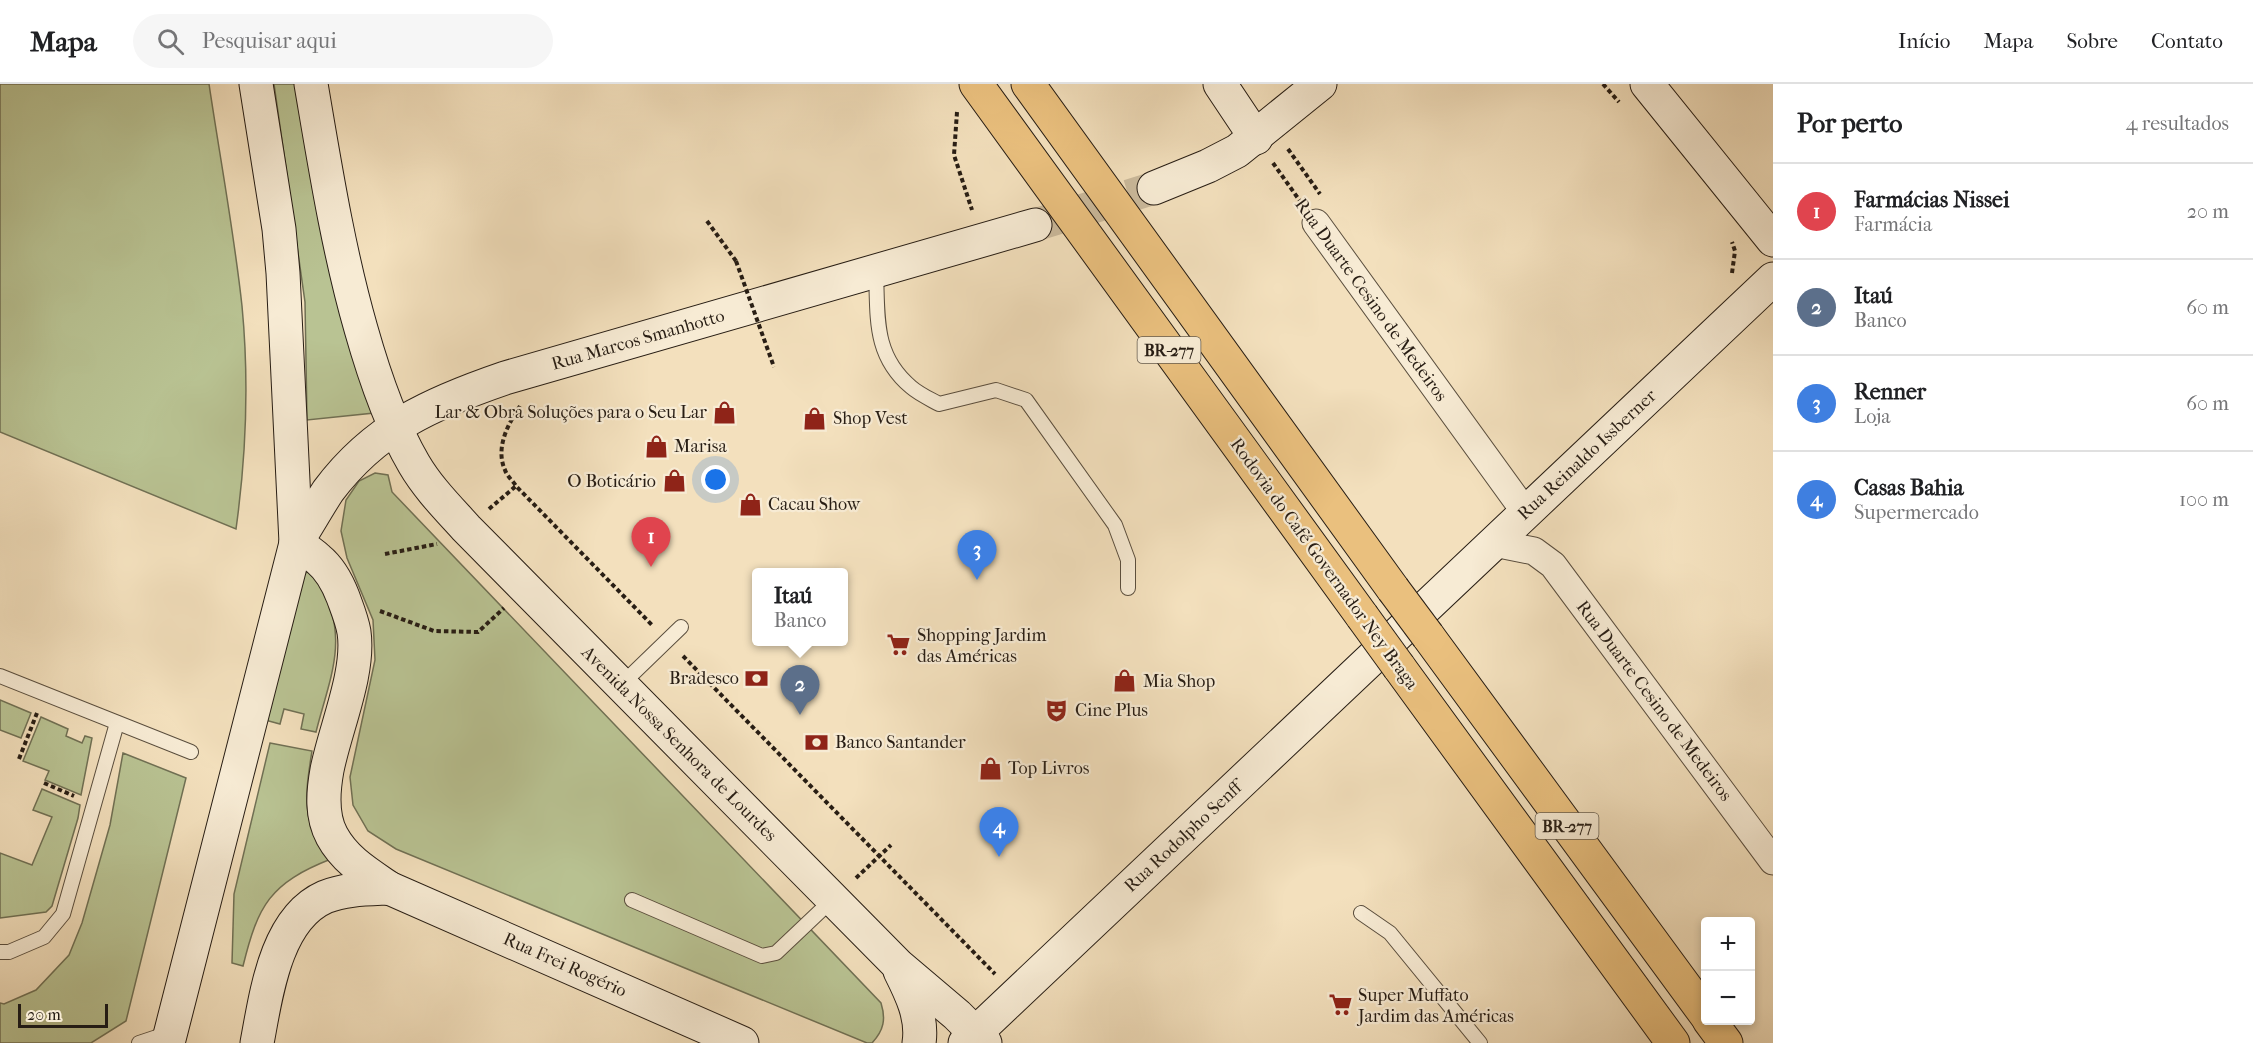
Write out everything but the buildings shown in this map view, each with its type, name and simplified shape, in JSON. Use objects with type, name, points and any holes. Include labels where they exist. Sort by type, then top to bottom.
[{"type":"highway","name":"BR-277","points":[[1028,84],[1393,589],[1414,634],[1701,1008]]},
{"type":"highway","points":[[1035,84],[1058,125]]},
{"type":"highway","name":"Rodovia do Café Governador Ney Braga","points":[[967,94],[1362,616],[1673,1043]]},
{"type":"highway","points":[[1713,1025],[1726,1043]]},
{"type":"main road","points":[[170,1037],[296,543],[283,273],[279,229],[256,84]]},
{"type":"main road","name":"Avenida Nossa Senhora de Lourdes","points":[[311,84],[338,239],[354,304],[371,365],[395,426],[414,464],[447,507],[621,685],[843,890],[898,965],[975,1039]]},
{"type":"main road","points":[[1220,84],[1256,138]]},
{"type":"main road","points":[[1154,188],[1237,152],[1320,84]]},
{"type":"main road","points":[[1647,84],[1773,240]]},
{"type":"main road","name":"Rua Marcos Smanhotto","points":[[296,543],[328,492],[349,466],[395,426],[443,401],[505,378],[1035,225]]},
{"type":"main road","name":"Rua Reinaldo Issberner","points":[[1414,634],[1494,543],[1773,279]]},
{"type":"main road","name":"Rua Frei Rogério","points":[[296,543],[320,560],[331,574],[341,592],[354,631],[351,675],[331,750],[324,789],[324,813],[331,835],[343,854],[360,869],[389,888],[742,1043]]},
{"type":"main road","name":"Rua Rodolpho Senff","points":[[975,1039],[1414,634]]},
{"type":"main road","points":[[257,1043],[276,959],[286,934],[300,915],[324,897],[349,891],[389,888]]},
{"type":"main road","points":[[898,965],[912,994],[919,1020],[919,1043]]},
{"type":"street","name":"Rua Duarte Cesino de Medeiros","points":[[1316,223],[1526,513]]},
{"type":"street","name":"Rua Duarte Cesino de Medeiros","points":[[1494,543],[1534,551],[1553,565],[1773,861]]},
{"type":"lane","points":[[876,272],[880,338],[885,357],[911,387],[939,404],[996,390],[1026,400],[1115,525],[1128,560],[1128,588]]},
{"type":"lane","points":[[621,685],[681,627]]},
{"type":"lane","points":[[0,676],[191,753]]},
{"type":"lane","points":[[0,952],[9,952],[44,937],[63,914],[117,723]]},
{"type":"lane","points":[[632,900],[762,956],[776,953],[843,890]]},
{"type":"lane","points":[[1362,913],[1390,933],[1480,1043]]},
{"type":"lane","points":[[139,1043],[170,1037]]},
{"type":"path","points":[[967,94],[954,155],[972,210]]},
{"type":"path","name":"Rua Duarte Cesino de Medeiros","points":[[1256,138],[1316,223]]},
{"type":"path","points":[[1288,148],[1322,195]]},
{"type":"path","points":[[707,221],[736,261],[774,367]]},
{"type":"path","points":[[522,404],[509,423],[501,448],[505,470],[516,486],[995,975]]},
{"type":"path","points":[[486,512],[516,486]]},
{"type":"path","points":[[385,554],[441,544]]},
{"type":"path","points":[[377,609],[434,631],[478,632],[510,603]]},
{"type":"path","points":[[19,759],[39,710]]},
{"type":"path","points":[[44,783],[94,804]]},
{"type":"path","points":[[843,890],[891,845]]},
{"type":"green space","points":[[0,84],[209,84],[235,250],[244,334],[245,418],[236,529],[0,432]]},
{"type":"green space","points":[[274,84],[300,84],[374,413],[307,420],[305,302]]},
{"type":"green space","points":[[375,473],[388,475],[392,492],[881,1003],[883,1024],[872,1043],[867,1043],[396,849],[368,831],[353,805],[350,777],[375,660],[373,620],[347,558],[341,531],[346,500],[359,481]]},
{"type":"green space","points":[[309,572],[318,579],[331,609],[336,644],[331,678],[316,732],[301,729],[304,714],[284,709],[280,724],[265,720],[304,573]]},
{"type":"green space","points":[[0,700],[31,713],[21,738],[0,730]]},
{"type":"green space","points":[[41,717],[68,729],[66,736],[82,743],[85,736],[92,738],[81,795],[45,780],[49,771],[23,761]]},
{"type":"green space","points":[[270,743],[312,751],[307,791],[308,812],[315,835],[331,859],[294,877],[280,887],[270,899],[261,912],[243,966],[232,963],[234,894]]},
{"type":"green space","points":[[123,753],[186,778],[126,1021],[91,1043],[0,1043],[0,1003],[4,1004],[36,990],[69,955],[82,923],[110,825]]},
{"type":"green space","points":[[42,789],[80,805],[52,906],[46,912],[0,918],[0,853],[32,865],[52,817],[33,810]]},
{"type":"tunnel","points":[[1035,225],[1154,188]]},
{"type":"place","name":"Lar & Obra Soluções para o Seu Lar","points":[[725,412]]},
{"type":"place","name":"Shop Vest","points":[[815,418]]},
{"type":"place","name":"Marisa","points":[[656,446]]},
{"type":"place","name":"O Boticário","points":[[674,481]]},
{"type":"place","name":"Cacau Show","points":[[750,504]]},
{"type":"place","name":"Farmácias Nissei","points":[[651,567]]},
{"type":"place","name":"Renner","points":[[977,580]]},
{"type":"place","name":"Shopping Jardim das Américas","points":[[899,645]]},
{"type":"place","name":"Bradesco","points":[[757,678]]},
{"type":"place","name":"Mia Shop","points":[[1125,681]]},
{"type":"place","name":"Cine Plus","points":[[1057,710]]},
{"type":"place","name":"Itaú","points":[[800,715]]},
{"type":"place","name":"Banco Santander","points":[[817,742]]},
{"type":"place","name":"Top Livros","points":[[990,768]]},
{"type":"place","name":"Casas Bahia","points":[[999,857]]},
{"type":"place","name":"Super Muffato Jardim das Américas","points":[[1340,1005]]}]
